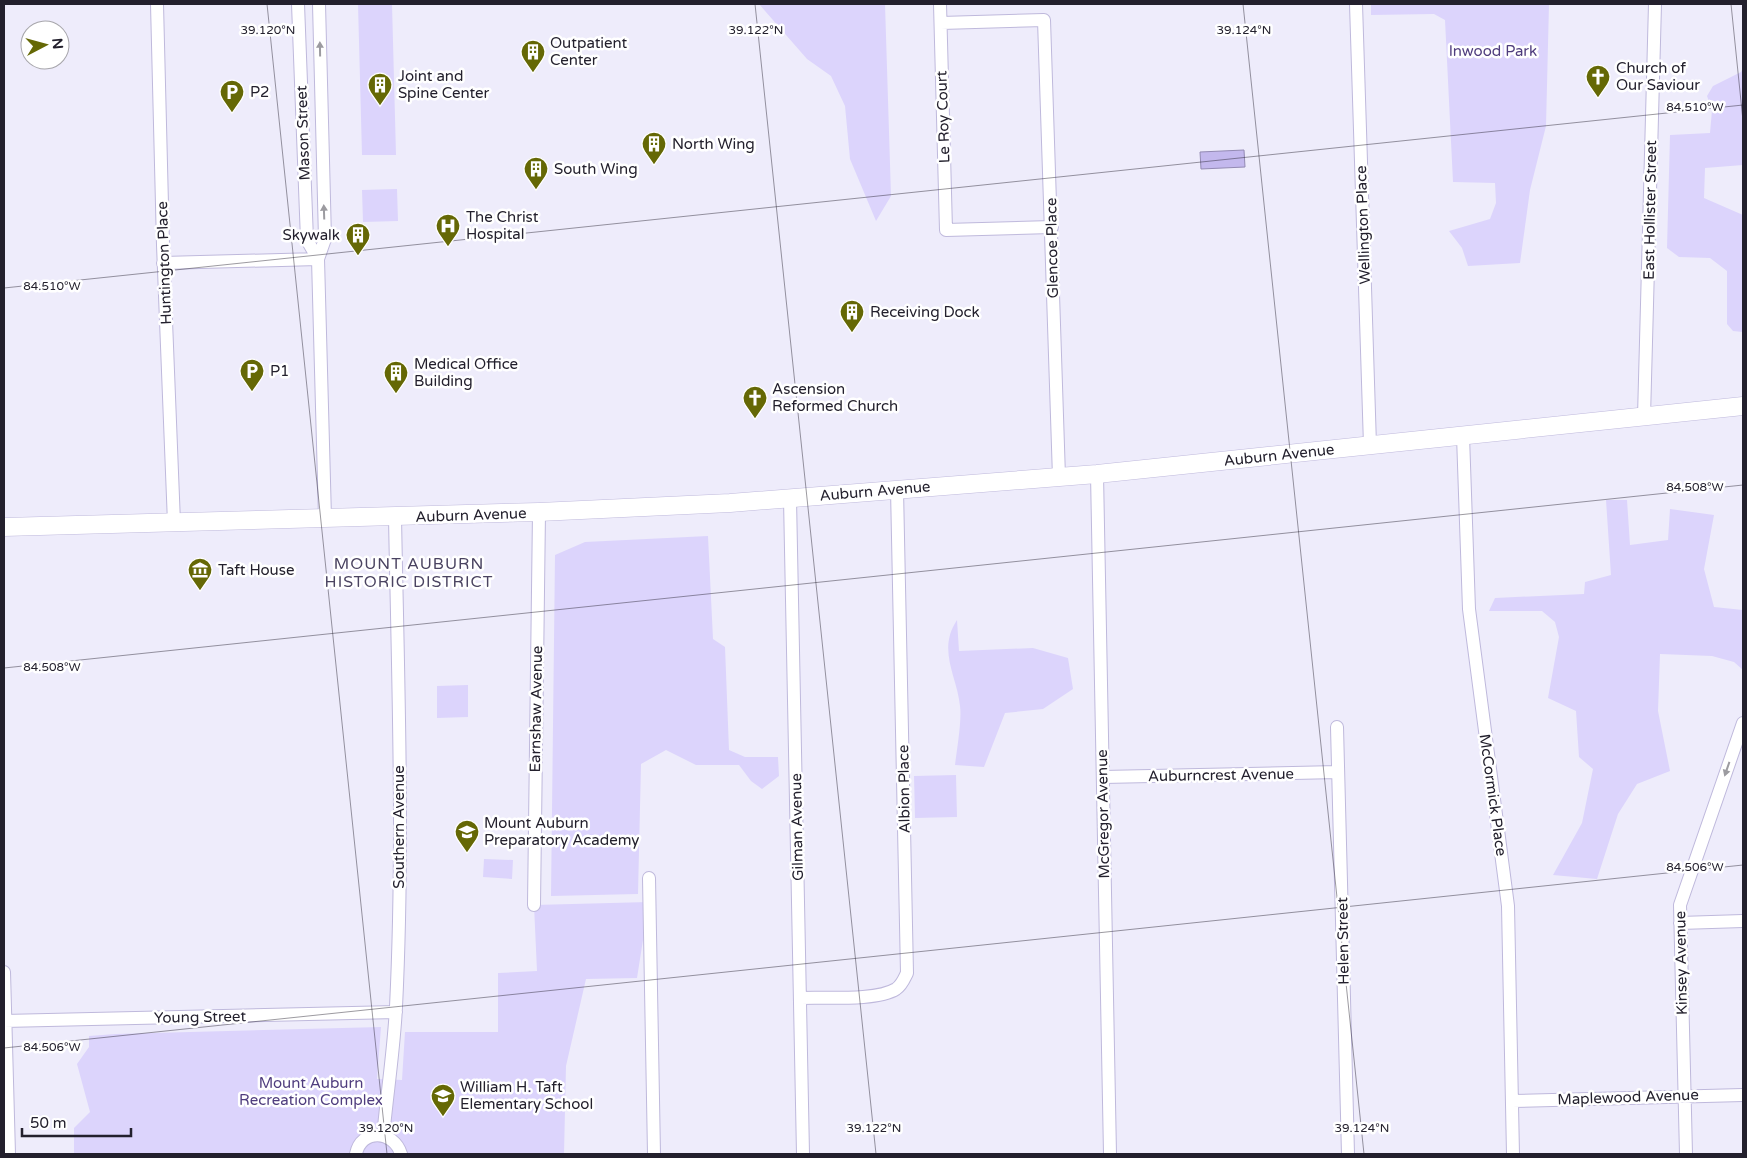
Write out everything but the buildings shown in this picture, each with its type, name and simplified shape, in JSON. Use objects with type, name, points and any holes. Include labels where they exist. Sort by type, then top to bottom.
[{"type":"main road","name":"Auburn Avenue","points":[[4,527],[539,512],[790,499],[1097,474],[1743,406]]},
{"type":"street","name":"Huntington Place","points":[[157,4],[174,523]]},
{"type":"street","name":"Mason Street","points":[[298,4],[306,240],[318,259]]},
{"type":"street","name":"Mason Street","points":[[319,4],[325,239],[318,259],[325,518]]},
{"type":"street","name":"Le Roy Court","points":[[940,4],[946,230],[1052,227]]},
{"type":"street","name":"Wellington Place","points":[[1356,4],[1370,445]]},
{"type":"street","name":"East Hollister Street","points":[[1644,417],[1655,4]]},
{"type":"street","name":"Glencoe Place","points":[[941,22],[1044,20],[1059,477]]},
{"type":"street","points":[[164,263],[318,259]]},
{"type":"street","name":"McCormick Place","points":[[1464,436],[1469,609],[1508,906],[1514,1154]]},
{"type":"street","name":"McGregor Avenue","points":[[1097,474],[1110,1154]]},
{"type":"street","name":"Albion Place","points":[[801,998],[878,996],[897,988],[902,984],[907,973],[897,489]]},
{"type":"street","name":"Gilman Avenue","points":[[790,499],[803,1154]]},
{"type":"street","name":"Earnshaw Avenue","points":[[534,905],[539,512]]},
{"type":"street","name":"Southern Avenue","points":[[385,1136],[384,1128],[396,1012],[400,804],[395,517]]},
{"type":"street","name":"Kinsey Avenue","points":[[1686,1154],[1680,904],[1743,723]]},
{"type":"street","name":"Helen Street","points":[[1337,727],[1348,1154]]},
{"type":"street","name":"Auburncrest Avenue","points":[[1103,777],[1338,772]]},
{"type":"street","points":[[649,878],[654,1154]]},
{"type":"street","points":[[1680,923],[1743,921]]},
{"type":"street","points":[[4,972],[9,1154]]},
{"type":"street","name":"Young Street","points":[[4,1020],[396,1012]]},
{"type":"street","name":"Maplewood Avenue","points":[[1512,1100],[1743,1095]]},
{"type":"street","points":[[356,1154],[363,1140],[372,1136],[385,1136],[394,1141],[401,1154]]},
{"type":"green space","points":[[358,4],[392,4],[396,155],[362,155]]},
{"type":"green space","points":[[759,4],[885,4],[891,196],[876,221],[850,159],[845,106],[831,76],[807,59]]},
{"type":"green space","name":"Inwood Park","points":[[1371,4],[1549,4],[1546,126],[1530,190],[1520,263],[1468,266],[1462,248],[1449,231],[1490,219],[1496,203],[1495,183],[1453,182],[1445,20],[1434,14],[1371,15]]},
{"type":"green space","points":[[1743,68],[1743,165],[1705,168],[1704,198],[1743,215],[1743,332],[1733,331],[1727,324],[1727,271],[1710,258],[1679,257],[1667,248],[1670,135],[1710,133],[1712,110],[1707,96],[1713,86],[1741,72]]},
{"type":"green space","points":[[397,189],[398,221],[363,222],[362,190]]},
{"type":"green space","points":[[1606,500],[1627,500],[1630,545],[1668,540],[1670,509],[1714,515],[1704,569],[1714,607],[1743,610],[1743,670],[1734,662],[1712,656],[1660,654],[1658,711],[1670,771],[1637,784],[1618,814],[1597,879],[1553,875],[1582,823],[1593,769],[1579,757],[1576,711],[1548,698],[1559,637],[1555,622],[1542,611],[1489,611],[1495,598],[1584,594],[1585,582],[1611,575]]},
{"type":"green space","points":[[708,536],[713,639],[725,647],[729,750],[745,757],[778,757],[779,776],[762,789],[751,781],[739,765],[696,765],[666,750],[641,764],[638,894],[551,896],[555,555],[585,542]]},
{"type":"green space","points":[[957,620],[959,651],[1033,648],[1068,658],[1073,689],[1043,709],[1005,713],[984,767],[955,765],[960,712],[948,652],[951,631]]},
{"type":"green space","points":[[468,685],[468,717],[437,718],[437,686]]},
{"type":"green space","points":[[956,775],[957,817],[915,818],[914,776]]},
{"type":"green space","points":[[484,859],[513,860],[512,879],[483,877]]},
{"type":"green space","name":"Mount Auburn Recreation Complex","points":[[649,902],[637,978],[586,979],[566,1066],[564,1154],[74,1154],[74,1128],[90,1112],[77,1064],[89,1047],[89,1036],[381,1027],[377,1079],[402,1080],[405,1032],[498,1032],[498,973],[537,971],[534,905]]},
{"type":"shaded area","points":[[1244,150],[1245,167],[1201,169],[1200,152]]},
{"type":"place","name":"Outpatient Center","points":[[533,73]]},
{"type":"place","name":"Church of Our Saviour","points":[[1598,98]]},
{"type":"place","name":"Joint and Spine Center","points":[[380,106]]},
{"type":"place","name":"P2","points":[[232,113]]},
{"type":"place","name":"North Wing","points":[[654,165]]},
{"type":"place","name":"South Wing","points":[[536,190]]},
{"type":"place","name":"The Christ Hospital","points":[[448,247]]},
{"type":"place","name":"Skywalk","points":[[358,256]]},
{"type":"place","name":"Receiving Dock","points":[[852,333]]},
{"type":"place","name":"P1","points":[[252,392]]},
{"type":"place","name":"Medical Office Building","points":[[396,394]]},
{"type":"place","name":"Ascension Reformed Church","points":[[755,419]]},
{"type":"place","name":"Taft House","points":[[200,591]]},
{"type":"place","name":"Mount Auburn Preparatory Academy","points":[[467,853]]},
{"type":"place","name":"William H. Taft Elementary School","points":[[443,1117]]},
{"type":"district","name":"MOUNT AUBURN HISTORIC DISTRICT","points":[[409,573]]}]
